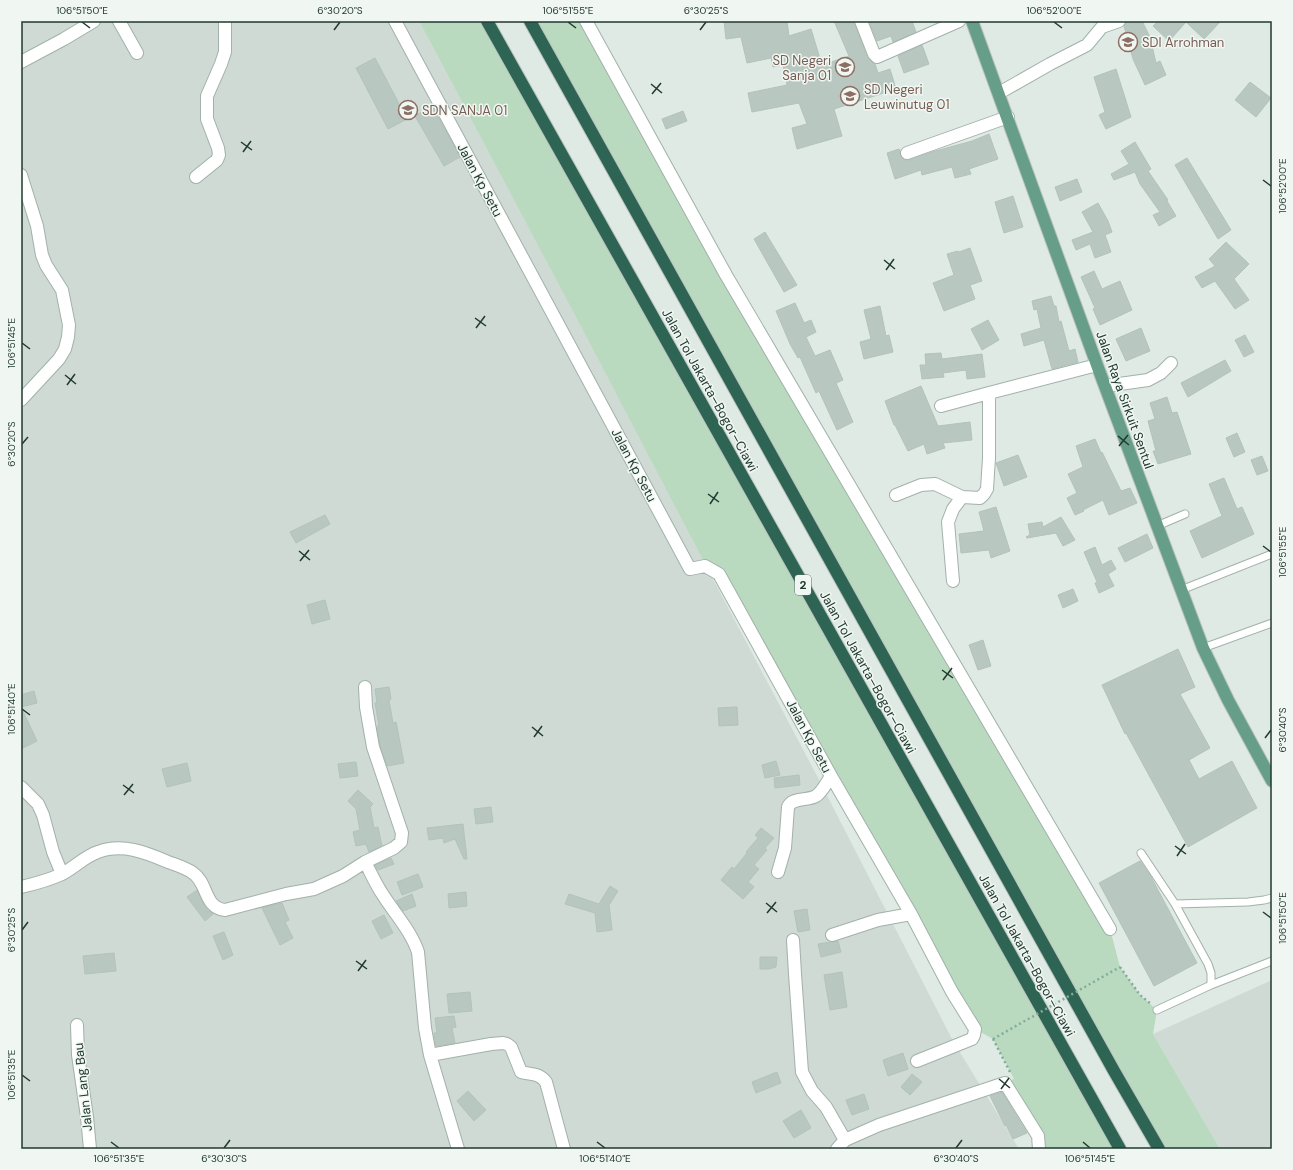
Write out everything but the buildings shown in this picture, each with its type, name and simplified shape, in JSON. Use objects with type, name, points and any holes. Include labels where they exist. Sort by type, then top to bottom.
[{"type":"highway","name":"Jalan Tol Jakarta–Bogor–Ciawi","points":[[487,21],[1120,1149]]},
{"type":"highway","name":"Jalan Tol Jakarta–Bogor–Ciawi","points":[[530,21],[1114,1071],[1159,1149]]},
{"type":"main road","name":"Jalan Raya Sirkuit Sentul","points":[[972,21],[1097,365],[1203,648],[1228,700],[1272,780]]},
{"type":"street","points":[[21,62],[94,21]]},
{"type":"street","points":[[119,21],[137,53]]},
{"type":"street","points":[[196,177],[217,160],[220,155],[207,119],[206,96],[225,52],[225,21]]},
{"type":"street","name":"Jalan Kp Setu","points":[[395,21],[690,569],[705,566],[719,574],[832,776],[815,797],[789,804],[785,848],[778,872]]},
{"type":"street","points":[[586,21],[726,275],[1110,929]]},
{"type":"street","points":[[861,21],[874,54],[877,57],[881,57],[959,21]]},
{"type":"street","points":[[999,93],[1050,64],[1087,46],[1102,27],[1119,21]]},
{"type":"street","points":[[907,153],[1008,117]]},
{"type":"street","points":[[21,175],[37,226],[42,255],[46,265],[62,290],[69,325],[68,337],[59,359],[21,400]]},
{"type":"street","points":[[1105,386],[1148,380],[1161,373],[1171,363]]},
{"type":"street","points":[[941,406],[1097,365]]},
{"type":"street","points":[[896,495],[921,485],[935,484],[962,497],[980,498],[984,494],[988,489],[989,393]]},
{"type":"street","points":[[953,581],[948,522],[949,517],[962,497]]},
{"type":"street","points":[[21,886],[62,874],[96,852],[110,848],[126,848],[158,858],[194,874],[201,882],[213,906],[225,910],[286,894],[314,889],[343,876],[366,862],[394,848],[401,842],[402,833],[372,747],[366,707],[365,687]]},
{"type":"street","points":[[832,776],[911,914],[952,992],[975,1029],[972,1039],[917,1061]]},
{"type":"street","points":[[21,787],[38,804],[44,815],[53,852],[62,874]]},
{"type":"street","points":[[366,862],[382,894],[415,942],[418,952],[425,1028],[430,1055],[458,1149]]},
{"type":"street","points":[[832,935],[878,920],[911,914]]},
{"type":"street","points":[[793,940],[802,1072],[812,1091],[826,1107],[845,1140]]},
{"type":"street","name":"Jalan Lang Bau","points":[[77,1025],[78,1055],[90,1149]]},
{"type":"street","points":[[430,1055],[491,1044],[508,1044],[511,1047],[521,1072],[536,1074],[546,1082],[564,1149]]},
{"type":"street","points":[[836,1149],[845,1140],[879,1125],[1005,1083],[1038,1136],[1039,1149]]},
{"type":"lane","points":[[1157,526],[1185,514]]},
{"type":"lane","points":[[1181,590],[1272,554]]},
{"type":"lane","points":[[1203,648],[1272,623]]},
{"type":"lane","points":[[1141,853],[1175,904],[1208,964],[1211,973],[1211,984]]},
{"type":"lane","points":[[1175,904],[1248,902],[1272,898]]},
{"type":"lane","points":[[1157,1010],[1211,984],[1272,961]]},
{"type":"path","points":[[1005,1083],[1014,1080],[993,1039],[1120,966],[1140,995],[1157,1010]]},
{"type":"shaded area","points":[[21,21],[419,21],[816,774],[953,1041],[1019,1149],[21,1149]]},
{"type":"shaded area","points":[[1272,980],[1272,1149],[1220,1149],[1153,1034]]},
{"type":"green space","points":[[419,21],[487,21],[1120,1149],[1039,1149],[1005,1083],[1014,1079],[993,1039],[975,1029],[719,575],[706,566]]},
{"type":"green space","points":[[530,21],[586,21],[1110,929],[1120,967],[1140,995],[1157,1010],[1153,1034],[1220,1149],[1160,1149]]},
{"type":"place","name":"SDI Arrohman","points":[[1128,42]]},
{"type":"place","name":"SD Negeri Sanja 01","points":[[845,67]]},
{"type":"place","name":"SD Negeri Leuwinutug 01","points":[[850,96]]},
{"type":"place","name":"SDN SANJA 01","points":[[408,110]]}]
